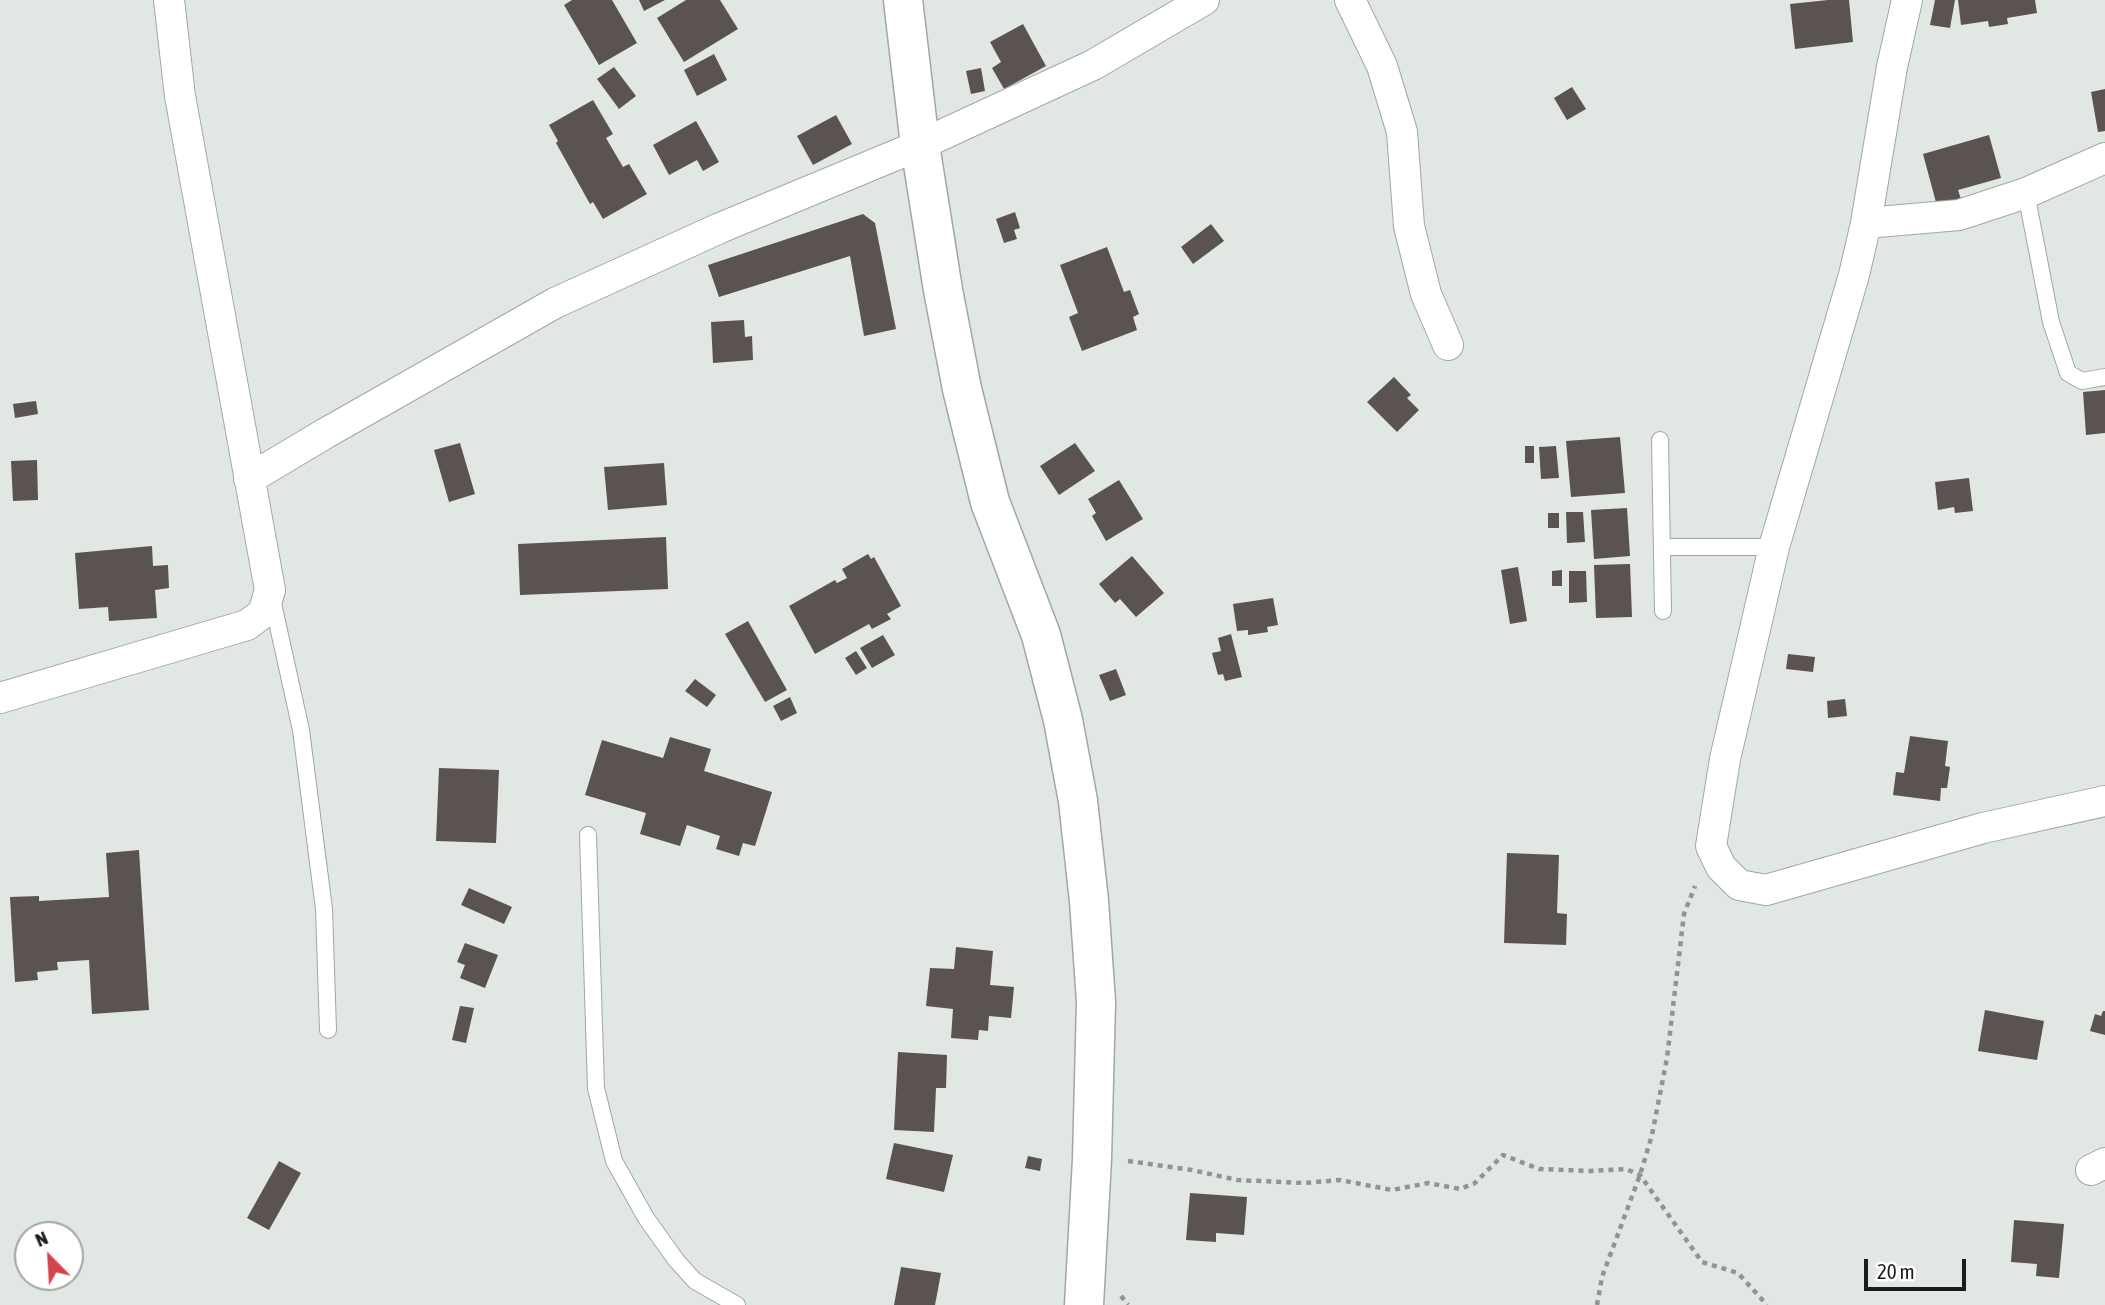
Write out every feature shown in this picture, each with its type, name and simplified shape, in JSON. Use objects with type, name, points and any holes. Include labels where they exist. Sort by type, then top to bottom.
[{"type":"street","points":[[0,698],[247,625],[263,613],[270,590],[180,96],[169,0]]},
{"type":"street","points":[[903,0],[920,145],[962,389],[990,502],[1041,635],[1063,720],[1077,801],[1089,901],[1096,1002],[1092,1158],[1084,1305]]},
{"type":"street","points":[[249,479],[555,303],[720,228],[920,145],[1093,65],[1204,0]]},
{"type":"street","points":[[1350,0],[1382,66],[1402,132],[1409,226],[1426,294],[1448,345]]},
{"type":"street","points":[[1907,0],[1854,275],[1773,547],[1725,759],[1711,846],[1721,867],[1739,885],[1766,890],[1983,828],[2105,801]]},
{"type":"street","points":[[1866,223],[1959,215],[2026,193],[2105,158]]},
{"type":"lane","points":[[2026,193],[2051,322],[2068,373],[2082,381],[2105,377]]},
{"type":"lane","points":[[1660,440],[1663,611]]},
{"type":"lane","points":[[1662,547],[1773,547]]},
{"type":"lane","points":[[270,590],[301,730],[324,909],[328,1030]]},
{"type":"lane","points":[[588,835],[596,1088],[614,1161],[646,1218],[695,1282],[737,1305]]},
{"type":"path","points":[[1597,1305],[1602,1277],[1652,1135],[1667,1058],[1684,914],[1711,846]]},
{"type":"path","points":[[1092,1158],[1136,1162],[1237,1180],[1304,1183],[1340,1180],[1392,1190],[1428,1183],[1460,1189],[1475,1183],[1503,1155],[1539,1169],[1626,1169],[1640,1175],[1702,1262],[1738,1273],[1767,1305]]},
{"type":"building","points":[[572,0],[612,0],[637,43],[599,65],[564,5]]},
{"type":"building","points":[[639,0],[665,0],[644,11]]},
{"type":"building","points":[[686,0],[720,0],[738,29],[684,62],[657,18]]},
{"type":"building","points":[[1849,0],[1853,42],[1795,49],[1790,4]]},
{"type":"building","points":[[1935,0],[1955,0],[1950,28],[1930,25]]},
{"type":"building","points":[[1958,0],[2035,0],[2037,13],[2007,18],[2008,24],[1989,27],[1988,21],[1961,25]]},
{"type":"building","points":[[1023,24],[1046,66],[1004,89],[992,68],[1001,62],[990,42]]},
{"type":"building","points":[[714,54],[727,80],[697,96],[684,70]]},
{"type":"building","points":[[614,67],[636,96],[619,109],[597,79]]},
{"type":"building","points":[[981,68],[985,91],[971,94],[966,71]]},
{"type":"building","points":[[1572,87],[1586,109],[1567,120],[1554,98]]},
{"type":"building","points":[[2105,89],[2105,131],[2098,132],[2091,92]]},
{"type":"building","points":[[593,100],[613,134],[606,138],[623,167],[629,164],[647,194],[603,219],[593,202],[590,204],[549,125]]},
{"type":"building","points":[[836,115],[852,144],[813,165],[797,136]]},
{"type":"building","points":[[696,121],[719,162],[703,171],[697,160],[669,175],[653,145]]},
{"type":"building","points":[[1989,135],[2001,178],[1958,190],[1961,199],[1937,206],[1923,154]]},
{"type":"building","points":[[1015,212],[1020,228],[1014,230],[1017,239],[1004,243],[996,219]]},
{"type":"building","points":[[863,214],[875,223],[896,329],[864,336],[850,256],[719,297],[708,265]]},
{"type":"building","points":[[1211,224],[1224,241],[1193,264],[1181,247]]},
{"type":"building","points":[[1107,247],[1124,292],[1130,290],[1139,314],[1133,317],[1137,330],[1082,351],[1069,317],[1078,313],[1060,265]]},
{"type":"building","points":[[744,320],[745,337],[752,336],[753,360],[713,363],[711,322]]},
{"type":"building","points":[[1394,377],[1411,395],[1407,398],[1419,410],[1397,432],[1367,402]]},
{"type":"building","points":[[2105,390],[2105,433],[2086,435],[2083,392]]},
{"type":"building","points":[[36,401],[38,414],[15,418],[13,404]]},
{"type":"building","points":[[1620,437],[1625,493],[1571,497],[1566,441]]},
{"type":"building","points":[[460,443],[475,494],[449,502],[434,450]]},
{"type":"building","points":[[1075,443],[1095,471],[1059,495],[1040,466]]},
{"type":"building","points":[[1525,446],[1534,446],[1534,463],[1525,463]]},
{"type":"building","points":[[1556,446],[1559,478],[1541,479],[1539,447]]},
{"type":"building","points":[[37,460],[38,500],[13,501],[11,461]]},
{"type":"building","points":[[664,463],[667,505],[608,510],[604,467]]},
{"type":"building","points":[[1969,478],[1973,511],[1955,513],[1954,507],[1938,510],[1935,482]]},
{"type":"building","points":[[1119,480],[1143,519],[1106,541],[1092,516],[1096,513],[1088,499]]},
{"type":"building","points":[[1627,508],[1630,556],[1594,559],[1591,510]]},
{"type":"building","points":[[1566,512],[1583,512],[1585,542],[1567,543]]},
{"type":"building","points":[[1548,513],[1559,513],[1559,528],[1548,528]]},
{"type":"building","points":[[666,537],[668,589],[520,595],[518,544]]},
{"type":"building","points":[[152,546],[153,566],[168,565],[169,588],[155,590],[157,618],[109,621],[108,607],[79,609],[75,553]]},
{"type":"building","points":[[868,554],[871,559],[874,557],[901,606],[887,614],[891,619],[872,629],[869,624],[815,654],[789,606],[835,580],[837,583],[847,578],[842,569]]},
{"type":"building","points":[[1132,556],[1164,593],[1136,617],[1120,599],[1115,603],[1099,584]]},
{"type":"building","points":[[1630,564],[1632,617],[1596,618],[1594,565]]},
{"type":"building","points":[[1518,567],[1527,621],[1510,624],[1501,570]]},
{"type":"building","points":[[1562,570],[1562,586],[1552,586],[1552,571]]},
{"type":"building","points":[[1569,571],[1586,571],[1587,602],[1569,603]]},
{"type":"building","points":[[1273,598],[1278,625],[1267,627],[1268,632],[1248,635],[1248,630],[1237,631],[1233,604]]},
{"type":"building","points":[[748,621],[787,690],[765,702],[725,634]]},
{"type":"building","points":[[1231,634],[1242,677],[1225,681],[1223,674],[1218,675],[1212,653],[1221,651],[1218,638]]},
{"type":"building","points":[[883,635],[895,655],[872,668],[860,648]]},
{"type":"building","points":[[856,651],[867,668],[856,675],[845,658]]},
{"type":"building","points":[[1788,654],[1815,657],[1813,672],[1786,669]]},
{"type":"building","points":[[1116,669],[1126,695],[1110,701],[1099,675]]},
{"type":"building","points":[[695,679],[716,695],[707,707],[685,691]]},
{"type":"building","points":[[790,697],[797,713],[781,721],[773,706]]},
{"type":"building","points":[[1845,699],[1847,716],[1828,718],[1827,701]]},
{"type":"building","points":[[1910,736],[1948,741],[1945,766],[1950,767],[1947,788],[1941,788],[1940,801],[1893,795],[1896,772],[1904,773]]},
{"type":"building","points":[[670,737],[711,749],[704,771],[772,792],[755,846],[743,843],[739,856],[716,849],[720,836],[687,825],[680,846],[640,834],[646,813],[585,795],[602,740],[663,758]]},
{"type":"building","points":[[439,768],[499,770],[496,843],[436,841]]},
{"type":"building","points":[[139,850],[149,1010],[92,1014],[89,960],[57,962],[58,970],[37,972],[38,980],[15,982],[10,897],[39,896],[39,901],[109,897],[106,853]]},
{"type":"building","points":[[1507,853],[1559,855],[1557,913],[1567,914],[1566,945],[1504,943]]},
{"type":"building","points":[[469,888],[512,907],[504,924],[461,905]]},
{"type":"building","points":[[465,943],[498,955],[485,988],[460,978],[465,965],[457,962]]},
{"type":"building","points":[[956,947],[993,951],[990,985],[1014,987],[1011,1018],[989,1016],[988,1031],[979,1030],[978,1040],[951,1038],[953,1009],[926,1006],[930,968],[954,969]]},
{"type":"building","points":[[460,1006],[474,1008],[466,1043],[452,1040]]},
{"type":"building","points":[[1985,1010],[2044,1021],[2037,1060],[1978,1051]]},
{"type":"building","points":[[2103,1011],[2105,1035],[2090,1031],[2095,1014],[2101,1016]]},
{"type":"building","points":[[898,1052],[947,1055],[946,1088],[936,1088],[934,1132],[894,1130]]},
{"type":"building","points":[[894,1143],[953,1155],[944,1192],[886,1179]]},
{"type":"building","points":[[1028,1156],[1042,1159],[1040,1171],[1025,1168]]},
{"type":"building","points":[[279,1161],[301,1173],[269,1230],[247,1218]]},
{"type":"building","points":[[1190,1193],[1247,1197],[1244,1235],[1216,1233],[1216,1242],[1186,1240]]},
{"type":"building","points":[[2014,1220],[2064,1224],[2059,1278],[2036,1276],[2037,1264],[2011,1262]]},
{"type":"building","points":[[901,1267],[941,1273],[935,1305],[894,1305]]}]
